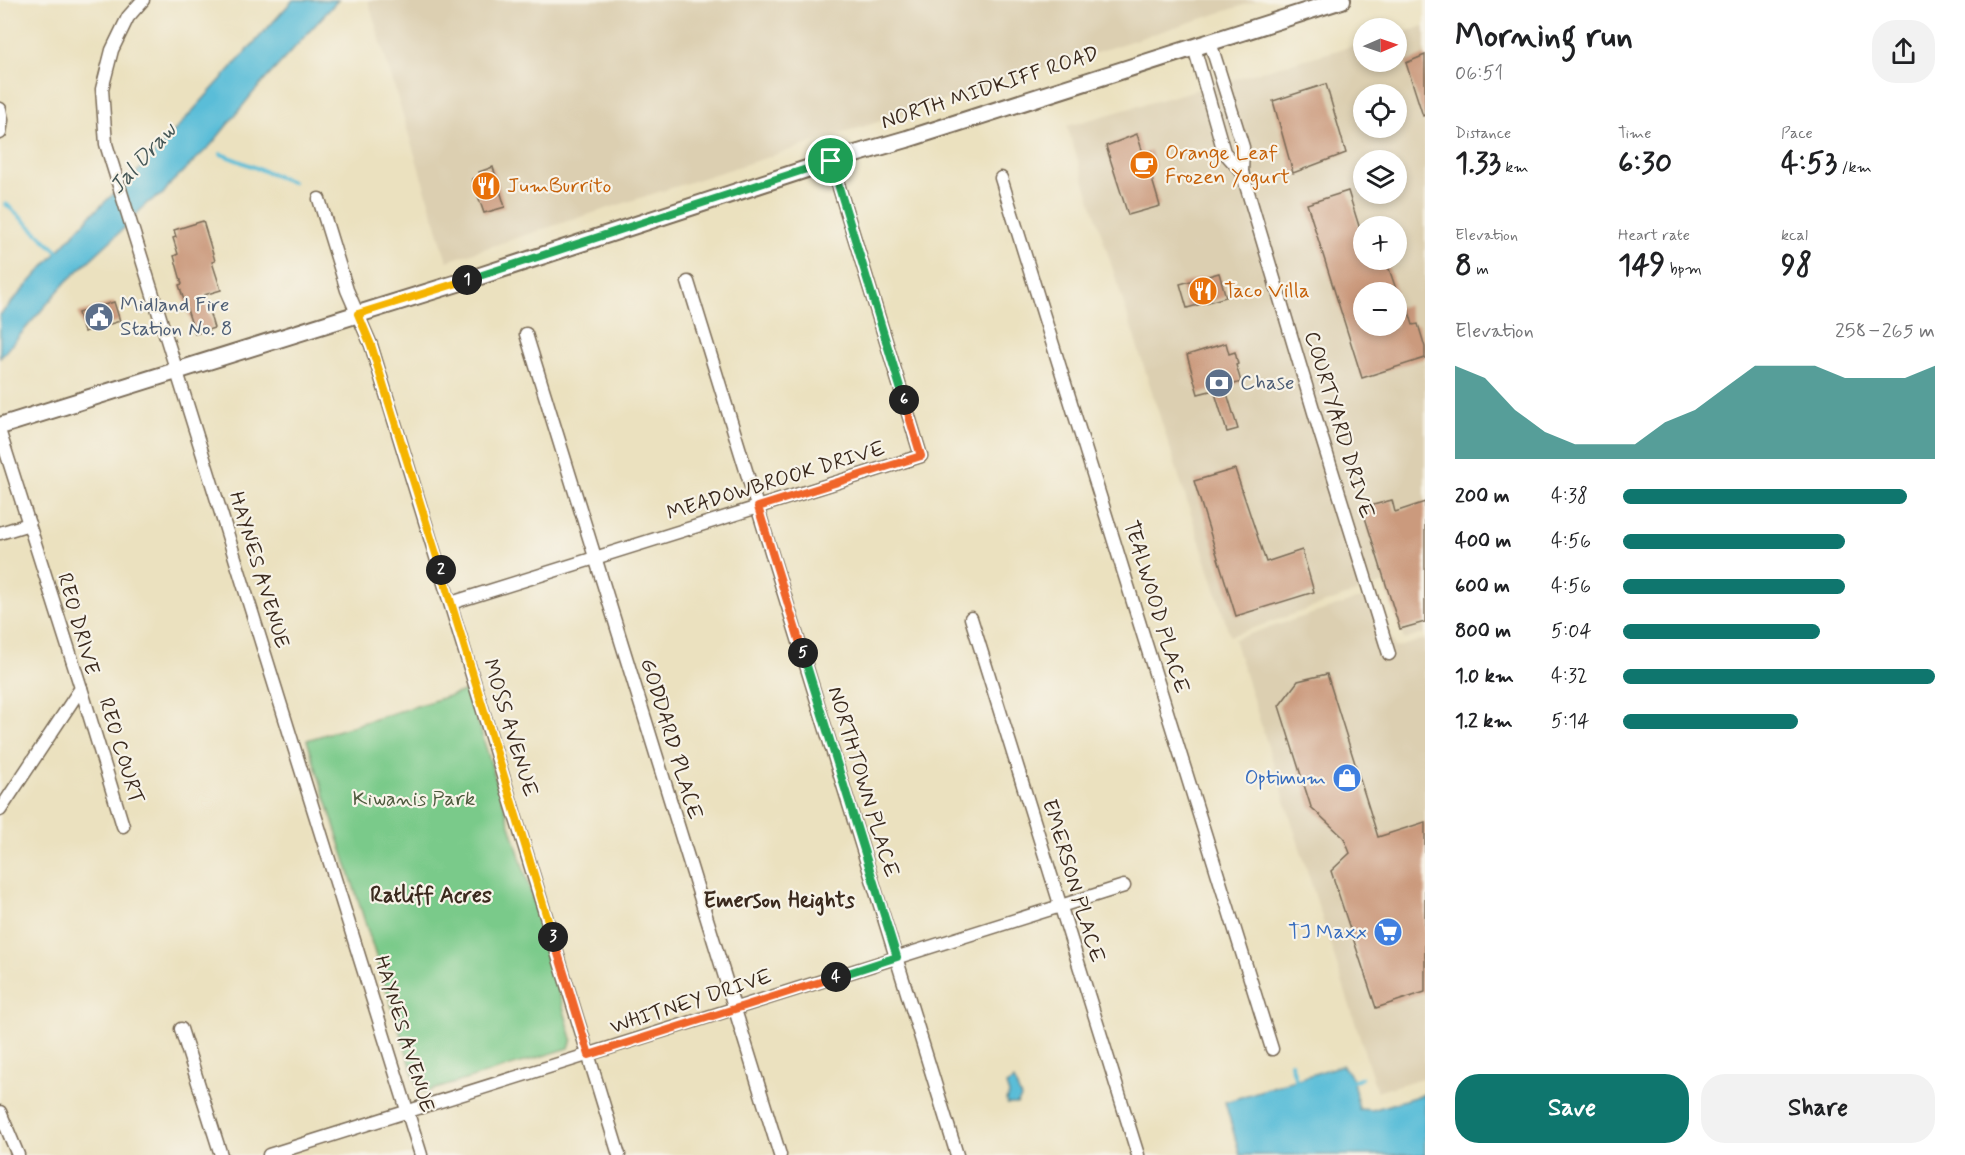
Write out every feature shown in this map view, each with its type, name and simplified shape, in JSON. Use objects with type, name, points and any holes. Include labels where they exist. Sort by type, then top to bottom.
[{"type":"main road","name":"NORTH MIDKIFF ROAD","points":[[0,426],[1342,0]]},
{"type":"street","name":"HAYNES AVENUE","points":[[143,0],[128,18],[112,50],[102,89],[106,144],[422,1155]]},
{"type":"street","name":"COURTYARD DRIVE","points":[[1210,42],[1243,147],[1242,172],[1389,654]]},
{"type":"street","name":"COURTYARD DRIVE","points":[[1194,47],[1224,152],[1242,172]]},
{"type":"street","points":[[0,133],[1,115]]},
{"type":"street","name":"MEADOWBROOK DRIVE","points":[[451,603],[921,456],[831,161]]},
{"type":"street","name":"TEALWOOD PLACE","points":[[1001,178],[1272,1049]]},
{"type":"street","name":"MOSS AVENUE","points":[[319,199],[347,290],[371,345],[619,1155]]},
{"type":"street","name":"NORTHTOWN PLACE","points":[[688,282],[957,1155]]},
{"type":"street","name":"GODDARD PLACE","points":[[526,334],[780,1155]]},
{"type":"street","name":"REO DRIVE","points":[[0,433],[81,688],[0,810]]},
{"type":"street","points":[[0,533],[28,524]]},
{"type":"street","name":"EMERSON PLACE","points":[[971,618],[1138,1155]]},
{"type":"street","name":"REO COURT","points":[[81,688],[123,826]]},
{"type":"street","name":"WHITNEY DRIVE","points":[[269,1155],[1124,886]]},
{"type":"street","points":[[181,1029],[221,1155]]},
{"type":"street","points":[[0,1112],[18,1155]]},
{"type":"shaded area","points":[[368,0],[1260,0],[447,261]]},
{"type":"shaded area","points":[[1425,26],[1425,633],[1404,640],[1384,583],[1230,636],[1067,126],[1353,46],[1353,72],[1407,72],[1407,31]]},
{"type":"shaded area","points":[[1377,593],[1395,648],[1425,639],[1425,1077],[1377,1092],[1234,639]]},
{"type":"green space","name":"Kiwanis Park","points":[[468,690],[533,899],[572,1039],[569,1048],[426,1092],[418,1088],[307,740]]},
{"type":"water","points":[[293,0],[338,0],[253,93],[211,145],[171,183],[163,194],[147,203],[121,231],[66,282],[0,358],[0,315],[91,215],[140,169]]},
{"type":"water","points":[[1342,1065],[1352,1077],[1359,1109],[1372,1110],[1425,1094],[1425,1155],[1240,1155],[1225,1102]]},
{"type":"water","points":[[1014,1080],[1021,1098],[1017,1104],[1007,1104],[1009,1094],[1006,1085]]},
{"type":"building","points":[[1425,55],[1425,115],[1423,116],[1407,66],[1407,63]]},
{"type":"building","points":[[1326,84],[1346,153],[1293,173],[1273,101]]},
{"type":"building","points":[[1137,134],[1143,153],[1151,151],[1156,167],[1149,169],[1160,206],[1128,215],[1106,146]]},
{"type":"building","name":"JumBurrito","points":[[493,167],[505,207],[484,213],[472,179],[481,176],[479,172]]},
{"type":"building","points":[[1348,191],[1356,216],[1353,216],[1353,270],[1389,270],[1394,282],[1353,282],[1353,336],[1407,336],[1407,305],[1413,325],[1418,324],[1425,347],[1425,358],[1362,378],[1307,204]]},
{"type":"building","points":[[203,221],[221,290],[204,295],[214,328],[195,334],[179,285],[182,284],[174,256],[178,254],[173,238],[176,237],[174,230]]},
{"type":"building","points":[[1219,273],[1226,297],[1187,308],[1180,284]]},
{"type":"building","name":"Midland Fire Station No. 8","points":[[114,302],[120,321],[84,332],[78,313]]},
{"type":"building","points":[[1226,343],[1229,354],[1235,352],[1241,382],[1225,387],[1238,429],[1227,432],[1214,390],[1198,394],[1187,355]]},
{"type":"building","points":[[1235,469],[1266,562],[1302,550],[1314,592],[1236,616],[1194,481]]},
{"type":"building","points":[[1392,500],[1395,512],[1425,502],[1425,622],[1400,629],[1362,508]]},
{"type":"building","points":[[1327,674],[1378,837],[1425,822],[1425,992],[1376,1008],[1331,871],[1350,853],[1344,838],[1311,807],[1279,706],[1298,681]]},
{"type":"waterway","points":[[221,154],[292,182]]},
{"type":"waterway","points":[[6,204],[57,251]]},
{"type":"waterway","points":[[1291,1063],[1296,1080]]},
{"type":"waterway","points":[[1352,1081],[1361,1078]]},
{"type":"place","name":"Orange Leaf Frozen Yogurt","points":[[1144,165]]},
{"type":"place","name":"JumBurrito","points":[[486,186]]},
{"type":"place","name":"Taco Villa","points":[[1203,291]]},
{"type":"place","name":"Midland Fire Station No. 8","points":[[99,317]]},
{"type":"place","name":"Chase","points":[[1219,383]]},
{"type":"place","name":"Optimum","points":[[1347,778]]},
{"type":"place","name":"TJ Maxx","points":[[1388,932]]},
{"type":"district","name":"Ratliff Acres","points":[[431,896]]},
{"type":"district","name":"Emerson Heights","points":[[779,901]]},
{"type":"route","points":[[831,161],[921,456],[758,507],[897,957],[589,1055],[371,345],[358,314],[831,161]]},
{"type":"water label","name":"Jal Draw","points":[[143,159]]}]
